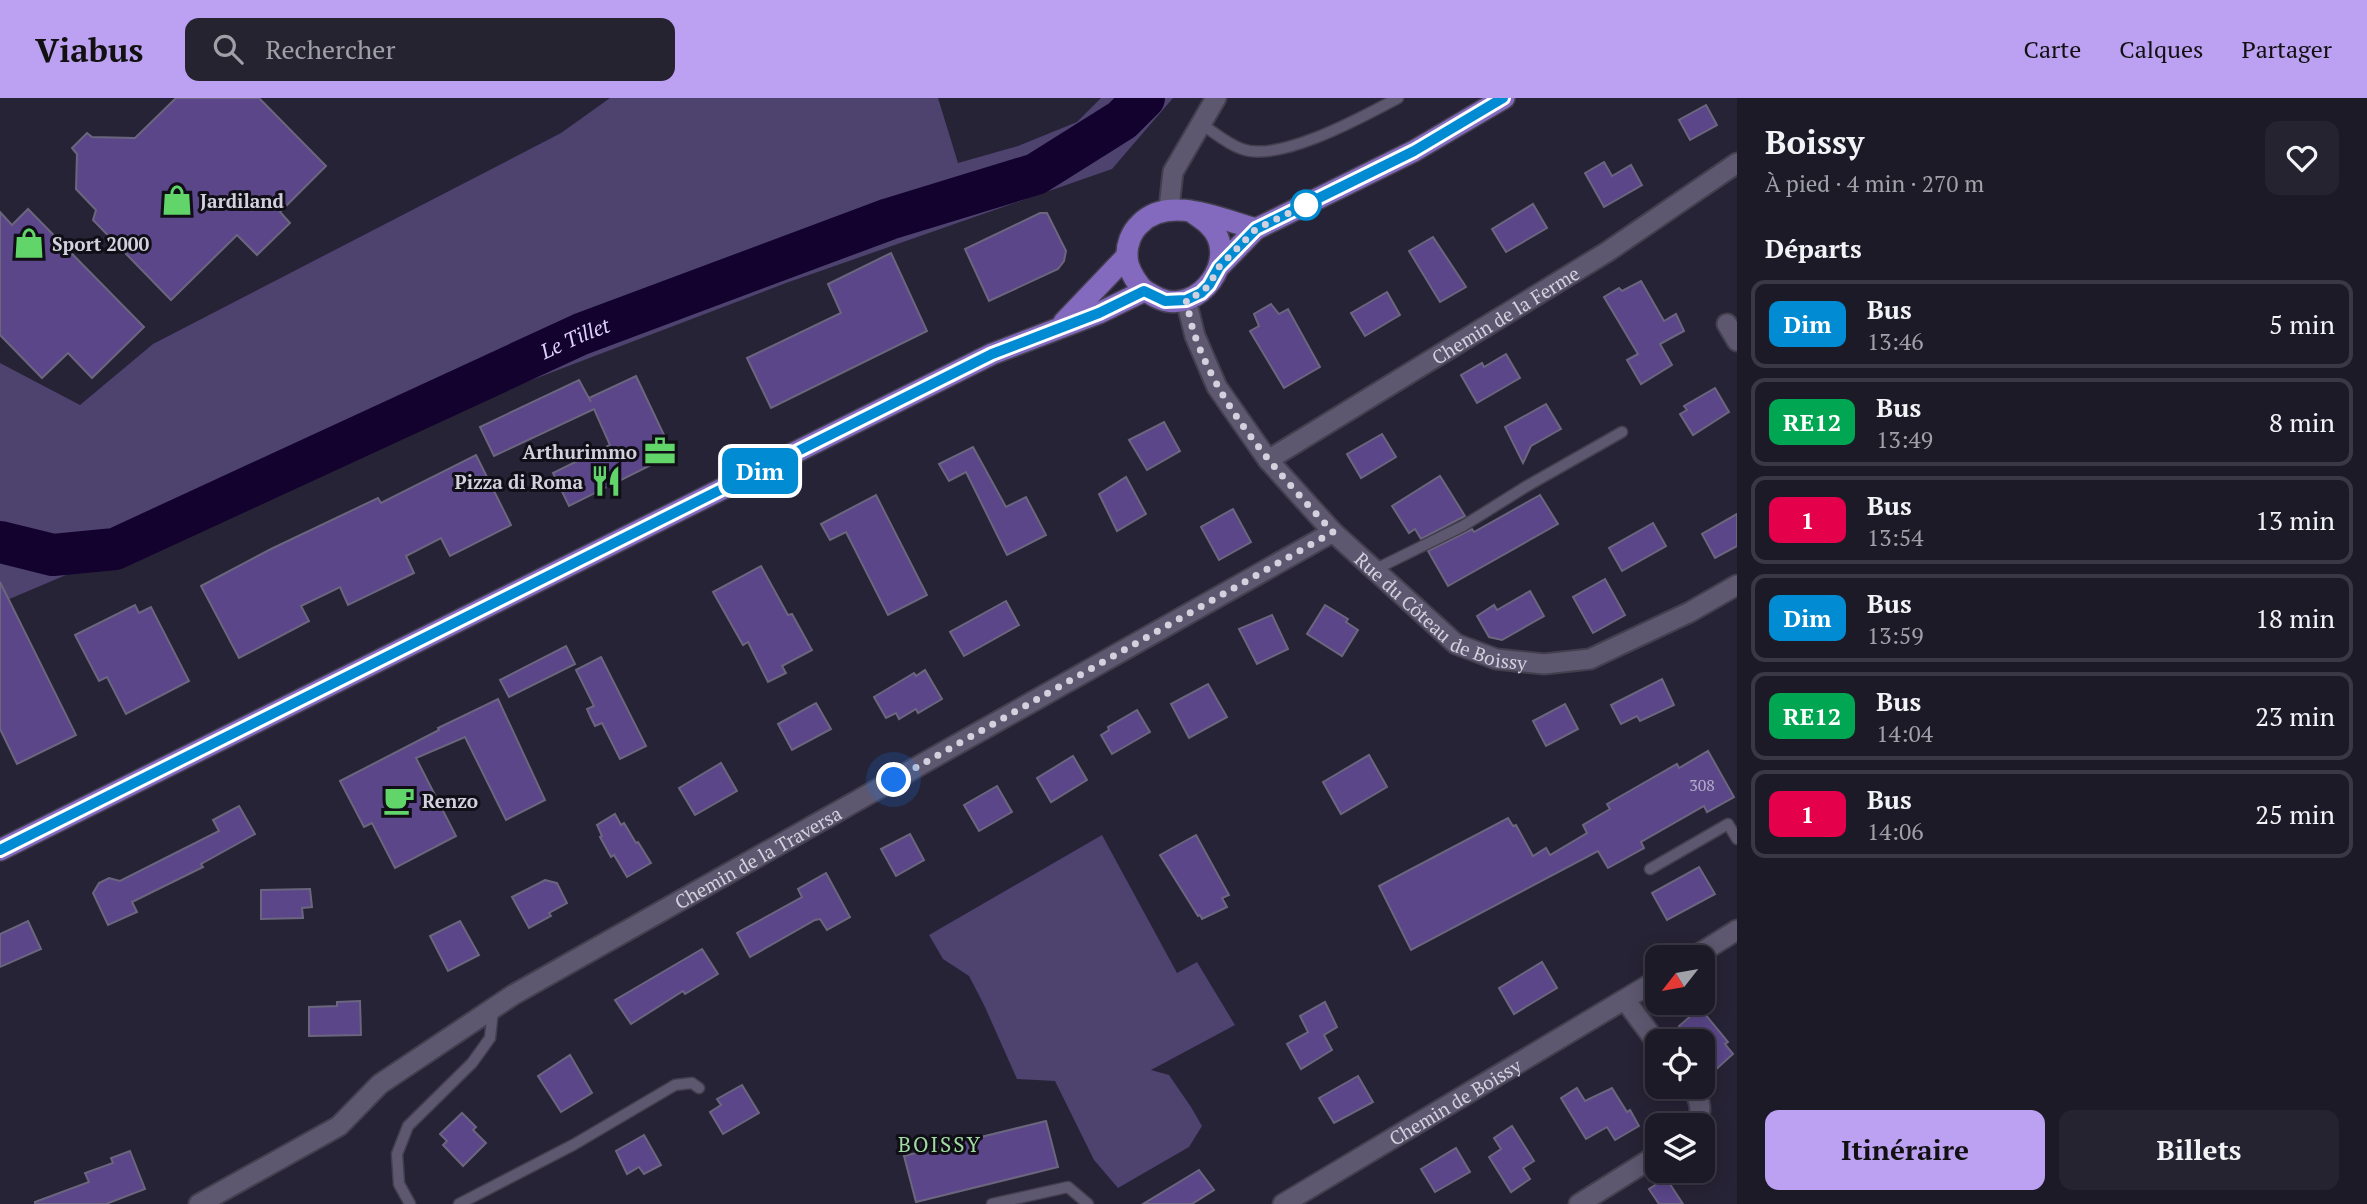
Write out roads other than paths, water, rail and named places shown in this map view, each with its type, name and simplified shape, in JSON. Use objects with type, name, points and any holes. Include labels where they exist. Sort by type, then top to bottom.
[{"type":"main road","points":[[1256,229],[1169,208],[1154,212],[1131,236],[1127,256],[1131,275],[1144,291],[1165,301],[1186,300],[1201,293],[1219,267],[1256,229],[1414,151],[1504,98]]},
{"type":"main road","points":[[1192,212],[1210,225],[1215,233],[1220,248],[1219,267]]},
{"type":"main road","points":[[1060,326],[1127,256]]},
{"type":"main road","points":[[0,850],[515,595],[992,354],[1099,313],[1144,291]]},
{"type":"street","points":[[1169,208],[1173,172],[1216,98]]},
{"type":"street","name":"Chemin de la Ferme","points":[[1268,460],[1607,252],[1737,163]]},
{"type":"street","name":"Rue du Côteau de Boissy","points":[[1186,300],[1195,336],[1217,387],[1268,460],[1333,532],[1456,644],[1496,659],[1544,664],[1590,659],[1690,612],[1737,585]]},
{"type":"street","name":"Chemin de la Traversa","points":[[199,1204],[339,1126],[380,1084],[493,1009],[1333,532]]},
{"type":"street","points":[[1713,945],[1737,930]]},
{"type":"street","name":"Chemin de Boissy","points":[[1283,1204],[1645,988]]},
{"type":"street","points":[[1625,1000],[1647,1029]]},
{"type":"street","points":[[1579,1204],[1645,1162]]},
{"type":"lane","points":[[1201,124],[1244,150],[1274,150],[1347,125],[1398,98]]},
{"type":"lane","points":[[1374,570],[1463,526],[1622,432]]},
{"type":"lane","points":[[1650,869],[1728,824],[1737,839]]},
{"type":"lane","points":[[410,1204],[399,1184],[397,1154],[408,1126],[478,1054],[490,1038],[493,1009]]},
{"type":"lane","points":[[458,1204],[573,1145],[675,1085],[692,1083],[699,1088]]},
{"type":"lane","points":[[992,1204],[1068,1187],[1088,1204]]},
{"type":"waterway","name":"Le Tillet","points":[[0,542],[53,555],[115,549],[581,334],[889,219],[1036,174],[1122,120],[1144,98]]},
{"type":"place","name":"Jardiland","points":[[177,200]]},
{"type":"place","name":"Sport 2000","points":[[29,243]]},
{"type":"place","name":"Arthurimmo","points":[[660,451]]},
{"type":"place","name":"Pizza di Roma","points":[[606,481]]},
{"type":"place","name":"Renzo","points":[[399,800]]},
{"type":"district","name":"BOISSY","points":[[940,1144]]}]
